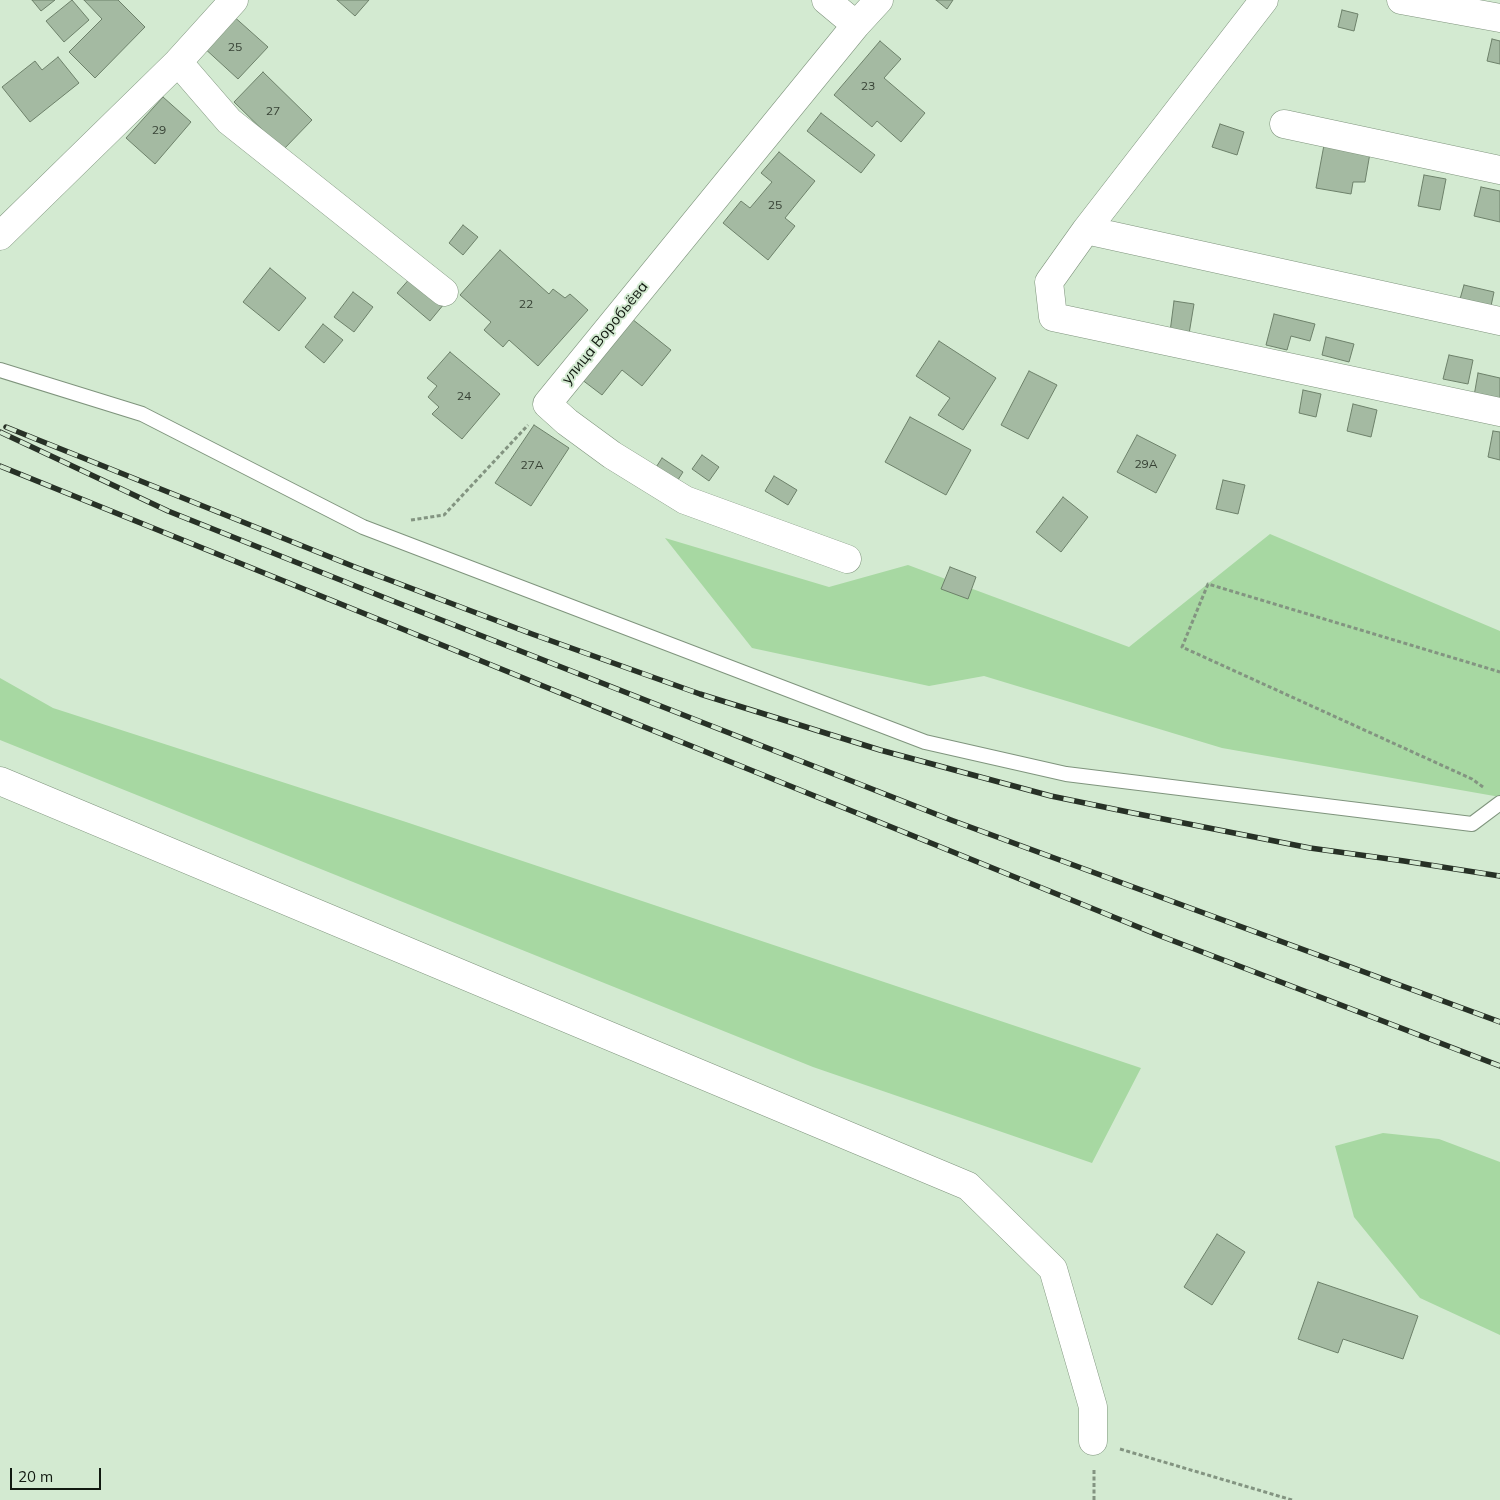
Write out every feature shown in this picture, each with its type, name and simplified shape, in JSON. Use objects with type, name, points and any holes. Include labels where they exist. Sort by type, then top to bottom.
[{"type":"street","points":[[0,236],[178,62],[234,0]]},
{"type":"street","points":[[826,0],[856,26]]},
{"type":"street","name":"улица Воробьёва","points":[[547,404],[879,0]]},
{"type":"street","points":[[1264,0],[1086,230],[1049,282],[1053,317],[1500,412]]},
{"type":"street","points":[[1401,0],[1500,18]]},
{"type":"street","points":[[178,62],[229,121],[444,292]]},
{"type":"street","points":[[1284,124],[1500,170]]},
{"type":"street","points":[[1086,230],[1500,321]]},
{"type":"street","points":[[547,404],[612,454],[685,500],[847,559]]},
{"type":"street","points":[[0,781],[968,1186],[1053,1268],[1093,1407],[1093,1441]]},
{"type":"lane","points":[[0,370],[142,414],[363,527],[925,742],[1066,774],[1472,824],[1500,803]]},
{"type":"path","points":[[408,520],[444,515],[547,404]]},
{"type":"path","points":[[1486,790],[1472,779],[1182,647],[1208,584],[1500,672]]},
{"type":"path","points":[[1093,1441],[1292,1500]]},
{"type":"green space","points":[[1270,534],[1500,631],[1500,797],[1222,748],[984,676],[929,686],[752,648],[665,538],[829,587],[908,565],[1129,647]]},
{"type":"green space","points":[[0,678],[53,708],[406,822],[1141,1068],[1092,1163],[813,1067],[0,740]]},
{"type":"green space","points":[[1383,1133],[1439,1139],[1500,1162],[1500,1335],[1420,1298],[1354,1217],[1335,1146]]},
{"type":"building","points":[[32,0],[55,0],[41,11]]},
{"type":"building","points":[[72,0],[89,20],[64,42],[46,21]]},
{"type":"building","points":[[84,0],[118,0],[145,27],[95,78],[69,52],[102,19]]},
{"type":"building","points":[[337,0],[369,0],[355,16]]},
{"type":"building","points":[[936,0],[953,0],[947,9]]},
{"type":"building","points":[[1342,10],[1358,14],[1354,31],[1338,27]]},
{"type":"building","points":[[231,14],[268,47],[238,79],[202,46]]},
{"type":"building","points":[[1492,39],[1500,41],[1500,64],[1487,61]]},
{"type":"building","points":[[880,41],[901,59],[884,78],[925,113],[901,142],[877,121],[872,127],[834,95]]},
{"type":"building","points":[[58,57],[79,83],[30,122],[2,87],[35,61],[42,70]]},
{"type":"building","points":[[263,72],[312,120],[283,150],[234,102]]},
{"type":"building","points":[[163,97],[191,122],[155,164],[126,138]]},
{"type":"building","points":[[821,113],[875,155],[861,173],[807,131]]},
{"type":"building","points":[[1220,124],[1244,132],[1237,155],[1212,147]]},
{"type":"building","points":[[1324,145],[1370,153],[1365,182],[1353,182],[1351,194],[1316,188]]},
{"type":"building","points":[[779,152],[815,181],[785,218],[795,226],[768,260],[723,223],[741,201],[750,208],[772,182],[761,173]]},
{"type":"building","points":[[1424,175],[1446,179],[1440,210],[1418,206]]},
{"type":"building","points":[[1481,187],[1500,191],[1500,222],[1474,216]]},
{"type":"building","points":[[463,225],[478,237],[463,255],[449,243]]},
{"type":"building","points":[[500,250],[549,294],[553,289],[565,298],[570,294],[588,310],[538,366],[509,340],[503,347],[484,330],[491,322],[460,295]]},
{"type":"building","points":[[270,268],[306,298],[279,331],[243,302]]},
{"type":"building","points":[[412,276],[444,304],[430,321],[397,293]]},
{"type":"building","points":[[1464,285],[1494,292],[1491,306],[1460,299]]},
{"type":"building","points":[[353,292],[373,307],[354,332],[334,317]]},
{"type":"building","points":[[1174,301],[1194,304],[1189,334],[1170,332]]},
{"type":"building","points":[[1274,314],[1315,324],[1310,341],[1291,336],[1287,350],[1266,345]]},
{"type":"building","points":[[627,315],[671,350],[642,386],[622,370],[602,395],[577,376]]},
{"type":"building","points":[[323,324],[343,340],[324,363],[305,347]]},
{"type":"building","points":[[1326,337],[1354,344],[1349,362],[1322,355]]},
{"type":"building","points":[[939,341],[996,378],[963,430],[938,415],[950,398],[916,376]]},
{"type":"building","points":[[450,352],[500,394],[462,439],[432,414],[439,407],[428,397],[437,386],[427,378]]},
{"type":"building","points":[[1449,355],[1473,360],[1468,384],[1443,379]]},
{"type":"building","points":[[1029,371],[1057,385],[1028,439],[1001,425]]},
{"type":"building","points":[[1478,373],[1500,378],[1500,401],[1474,396]]},
{"type":"building","points":[[1303,390],[1321,394],[1316,417],[1299,413]]},
{"type":"building","points":[[1353,404],[1377,410],[1371,437],[1347,431]]},
{"type":"building","points":[[910,417],[971,450],[946,495],[885,462]]},
{"type":"building","points":[[534,425],[569,448],[531,506],[495,483]]},
{"type":"building","points":[[1493,431],[1500,432],[1500,460],[1488,457]]},
{"type":"building","points":[[1137,435],[1176,455],[1156,493],[1117,472]]},
{"type":"building","points":[[702,455],[719,467],[709,481],[692,469]]},
{"type":"building","points":[[662,458],[683,472],[674,486],[653,472]]},
{"type":"building","points":[[774,476],[797,490],[788,505],[765,491]]},
{"type":"building","points":[[1223,480],[1245,485],[1238,514],[1216,509]]},
{"type":"building","points":[[1063,497],[1088,517],[1061,552],[1036,532]]},
{"type":"building","points":[[950,567],[976,577],[968,599],[941,589]]},
{"type":"building","points":[[1217,1234],[1245,1252],[1212,1305],[1184,1287]]},
{"type":"building","points":[[1318,1282],[1418,1316],[1403,1359],[1343,1339],[1338,1353],[1298,1339]]},
{"type":"railway","points":[[6,427],[355,567],[532,634],[700,694],[880,750],[1051,796],[1133,813],[1310,848],[1500,876]]},
{"type":"railway","points":[[0,432],[168,511],[393,601],[951,820],[1500,1022]]},
{"type":"railway","points":[[0,466],[1158,935],[1500,1066]]}]
